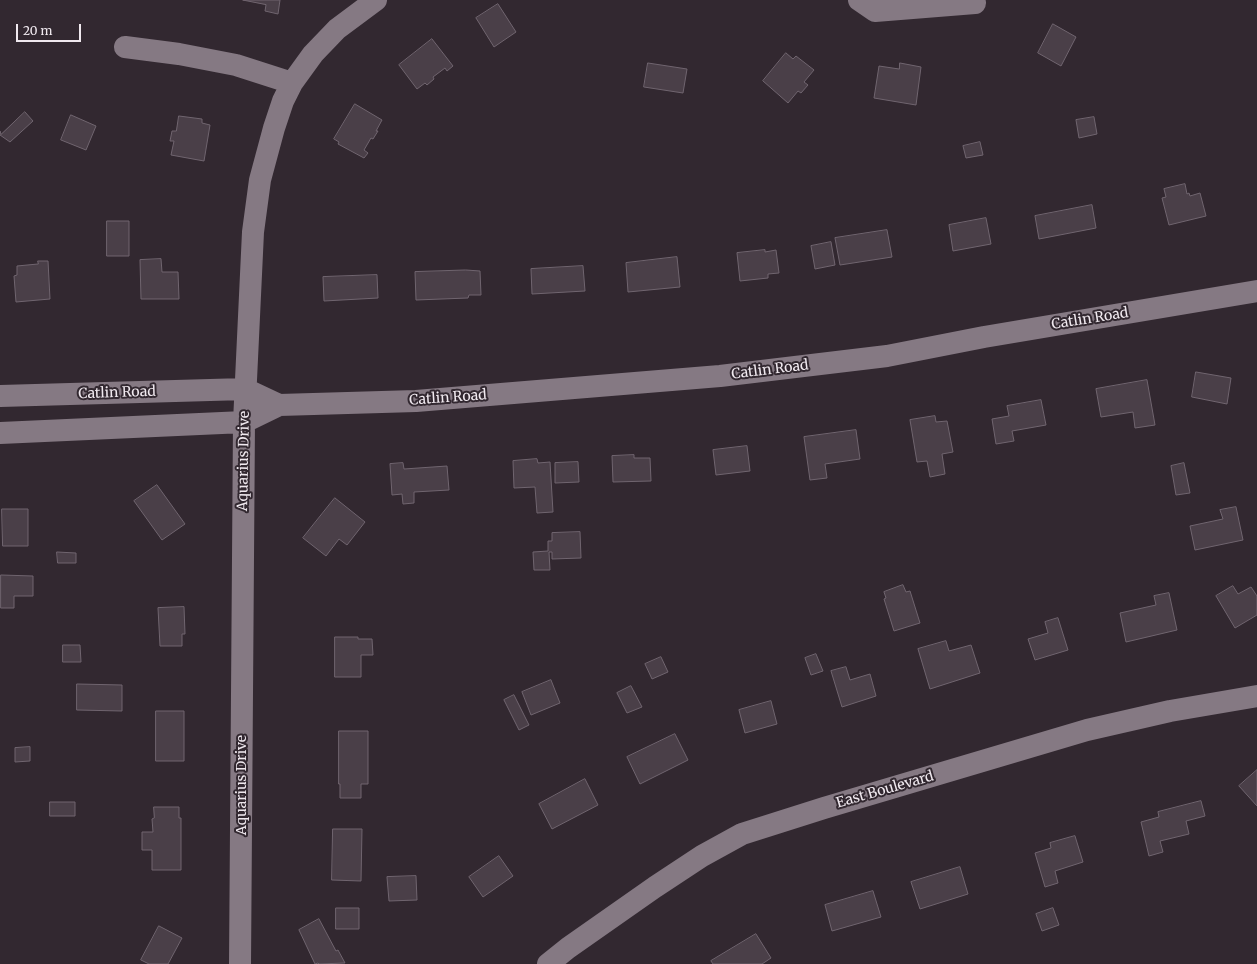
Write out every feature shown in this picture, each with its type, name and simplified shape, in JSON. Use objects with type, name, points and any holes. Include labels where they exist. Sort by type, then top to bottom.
[{"type":"street","name":"Aquarius Drive","points":[[240,964],[244,422],[253,232],[260,180],[274,128],[283,101],[292,83],[313,54],[337,29],[376,0]]},
{"type":"street","points":[[859,0],[875,11],[975,3]]},
{"type":"street","points":[[125,47],[178,54],[236,65],[292,83]]},
{"type":"street","name":"Catlin Road","points":[[0,434],[244,422],[279,405],[416,402],[720,376],[887,356],[984,337],[1257,291]]},
{"type":"street","name":"Catlin Road","points":[[0,396],[245,389],[279,405]]},
{"type":"street","name":"East Boulevard","points":[[548,964],[568,948],[655,887],[702,856],[742,834],[824,808],[1088,730],[1170,711],[1257,696]]},
{"type":"building","points":[[243,0],[280,0],[278,14],[265,11],[266,5]]},
{"type":"building","points":[[498,4],[516,32],[494,47],[476,18]]},
{"type":"building","points":[[1053,24],[1076,37],[1061,66],[1038,53]]},
{"type":"building","points":[[432,39],[453,66],[447,71],[445,68],[433,77],[434,79],[427,85],[425,83],[417,89],[399,65]]},
{"type":"building","points":[[786,53],[793,59],[796,56],[814,70],[804,82],[808,85],[801,93],[798,91],[788,103],[763,81]]},
{"type":"building","points":[[648,63],[687,69],[683,93],[644,87]]},
{"type":"building","points":[[900,63],[921,67],[916,105],[874,98],[879,66],[899,69]]},
{"type":"building","points":[[355,104],[382,120],[376,131],[378,131],[373,139],[371,138],[364,150],[368,153],[364,158],[338,144],[339,142],[334,139]]},
{"type":"building","points":[[25,112],[33,121],[10,142],[0,135],[0,131],[1,134]]},
{"type":"building","points":[[71,115],[96,126],[86,150],[61,140]]},
{"type":"building","points":[[179,116],[202,119],[202,123],[210,125],[204,161],[171,155],[174,141],[170,141],[172,131],[176,131]]},
{"type":"building","points":[[1094,117],[1097,134],[1079,138],[1076,120]]},
{"type":"building","points":[[980,142],[983,155],[966,158],[963,146]]},
{"type":"building","points":[[1185,184],[1187,194],[1189,193],[1190,196],[1200,193],[1206,216],[1169,225],[1162,198],[1166,197],[1164,189]]},
{"type":"building","points":[[1092,205],[1096,228],[1039,239],[1035,216]]},
{"type":"building","points":[[986,218],[991,244],[953,251],[949,225]]},
{"type":"building","points":[[107,221],[129,221],[129,256],[107,256]]},
{"type":"building","points":[[887,230],[892,257],[840,265],[835,238]]},
{"type":"building","points":[[831,242],[835,265],[815,269],[811,246]]},
{"type":"building","points":[[765,250],[765,252],[776,250],[779,273],[768,274],[768,278],[740,281],[737,253]]},
{"type":"building","points":[[677,257],[680,287],[628,292],[626,263]]},
{"type":"building","points":[[161,259],[162,272],[178,272],[179,299],[141,299],[140,260]]},
{"type":"building","points":[[38,261],[48,261],[50,299],[16,302],[14,276],[17,275],[17,266],[38,264]]},
{"type":"building","points":[[583,266],[585,291],[532,294],[531,269]]},
{"type":"building","points":[[466,270],[480,271],[481,295],[469,295],[468,298],[416,300],[415,272]]},
{"type":"building","points":[[377,275],[378,298],[324,301],[323,277]]},
{"type":"building","points":[[1196,372],[1231,378],[1227,404],[1192,397]]},
{"type":"building","points":[[1147,380],[1155,425],[1135,428],[1133,412],[1101,417],[1096,389]]},
{"type":"building","points":[[1041,400],[1046,425],[1012,431],[1014,441],[996,444],[992,419],[1009,416],[1007,406]]},
{"type":"building","points":[[935,416],[936,422],[947,421],[953,452],[942,454],[945,474],[930,477],[927,461],[917,462],[910,420]]},
{"type":"building","points":[[856,430],[860,459],[825,464],[827,478],[810,480],[804,437]]},
{"type":"building","points":[[747,446],[750,471],[716,475],[713,450]]},
{"type":"building","points":[[634,455],[634,458],[650,458],[651,481],[613,482],[612,456]]},
{"type":"building","points":[[537,459],[538,463],[550,462],[553,512],[537,513],[535,487],[514,488],[513,461]]},
{"type":"building","points":[[578,462],[579,482],[555,483],[555,463]]},
{"type":"building","points":[[403,463],[404,469],[447,466],[449,490],[414,492],[414,503],[403,504],[402,494],[392,495],[390,464]]},
{"type":"building","points":[[1184,463],[1190,493],[1176,495],[1171,466]]},
{"type":"building","points":[[157,485],[185,524],[162,540],[134,501]]},
{"type":"building","points":[[335,498],[365,522],[347,545],[339,539],[326,556],[303,538]]},
{"type":"building","points":[[1236,507],[1243,540],[1195,550],[1190,526],[1223,519],[1220,510]]},
{"type":"building","points":[[2,509],[28,509],[28,546],[3,546]]},
{"type":"building","points":[[580,532],[581,558],[552,559],[552,552],[549,552],[550,570],[534,570],[533,552],[548,551],[548,541],[552,541],[552,533]]},
{"type":"building","points":[[57,552],[76,553],[76,563],[58,563]]},
{"type":"building","points":[[1,575],[33,576],[33,596],[14,596],[14,608],[1,608]]},
{"type":"building","points":[[903,585],[906,592],[910,591],[920,623],[894,631],[884,599],[886,598],[884,592]]},
{"type":"building","points":[[1233,586],[1238,594],[1251,587],[1257,596],[1257,615],[1235,628],[1216,596]]},
{"type":"building","points":[[1169,593],[1177,630],[1126,642],[1120,613],[1156,605],[1154,596]]},
{"type":"building","points":[[184,607],[185,634],[182,634],[182,646],[160,646],[158,608]]},
{"type":"building","points":[[1058,618],[1068,650],[1035,660],[1028,639],[1048,633],[1045,622]]},
{"type":"building","points":[[335,637],[358,637],[358,639],[372,639],[373,655],[361,655],[361,677],[335,677]]},
{"type":"building","points":[[946,641],[949,651],[971,645],[980,673],[930,689],[918,649]]},
{"type":"building","points":[[63,645],[80,645],[81,662],[63,662]]},
{"type":"building","points":[[816,654],[823,671],[811,675],[805,658]]},
{"type":"building","points":[[661,657],[668,672],[652,679],[645,664]]},
{"type":"building","points":[[846,667],[850,680],[870,674],[876,696],[842,707],[831,671]]},
{"type":"building","points":[[551,680],[560,703],[531,715],[522,692]]},
{"type":"building","points":[[77,684],[122,685],[122,711],[77,710]]},
{"type":"building","points":[[631,686],[642,707],[627,713],[617,693]]},
{"type":"building","points":[[514,695],[529,725],[519,730],[504,700]]},
{"type":"building","points":[[771,701],[777,724],[745,733],[739,710]]},
{"type":"building","points":[[156,711],[184,711],[184,761],[156,761]]},
{"type":"building","points":[[339,731],[368,731],[368,784],[361,784],[361,798],[340,798]]},
{"type":"building","points":[[675,734],[688,760],[640,784],[627,757]]},
{"type":"building","points":[[30,747],[30,761],[15,762],[15,748]]},
{"type":"building","points":[[1257,770],[1257,806],[1239,786]]},
{"type":"building","points":[[585,779],[598,805],[552,829],[539,804]]},
{"type":"building","points":[[1201,801],[1205,816],[1186,821],[1189,834],[1160,841],[1163,852],[1149,856],[1141,822],[1159,817],[1158,812]]},
{"type":"building","points":[[50,802],[75,802],[75,816],[50,816]]},
{"type":"building","points":[[154,807],[179,807],[179,818],[181,818],[181,870],[152,870],[152,850],[142,850],[142,832],[153,832],[152,819],[154,818]]},
{"type":"building","points":[[333,829],[362,829],[361,881],[332,880]]},
{"type":"building","points":[[1075,836],[1083,862],[1055,871],[1058,883],[1045,887],[1035,853],[1051,848],[1050,843]]},
{"type":"building","points":[[499,856],[513,876],[483,897],[469,877]]},
{"type":"building","points":[[960,867],[968,894],[920,909],[911,882]]},
{"type":"building","points":[[416,876],[417,900],[389,901],[387,877]]},
{"type":"building","points":[[873,891],[881,917],[832,931],[825,905]]},
{"type":"building","points":[[336,908],[359,908],[359,929],[336,929]]},
{"type":"building","points":[[1053,908],[1059,925],[1042,931],[1036,914]]},
{"type":"building","points":[[319,919],[336,951],[338,950],[345,963],[315,964],[299,930]]},
{"type":"building","points":[[159,926],[182,938],[168,964],[149,964],[141,960]]},
{"type":"building","points":[[756,934],[771,958],[762,964],[713,964],[711,961]]}]
